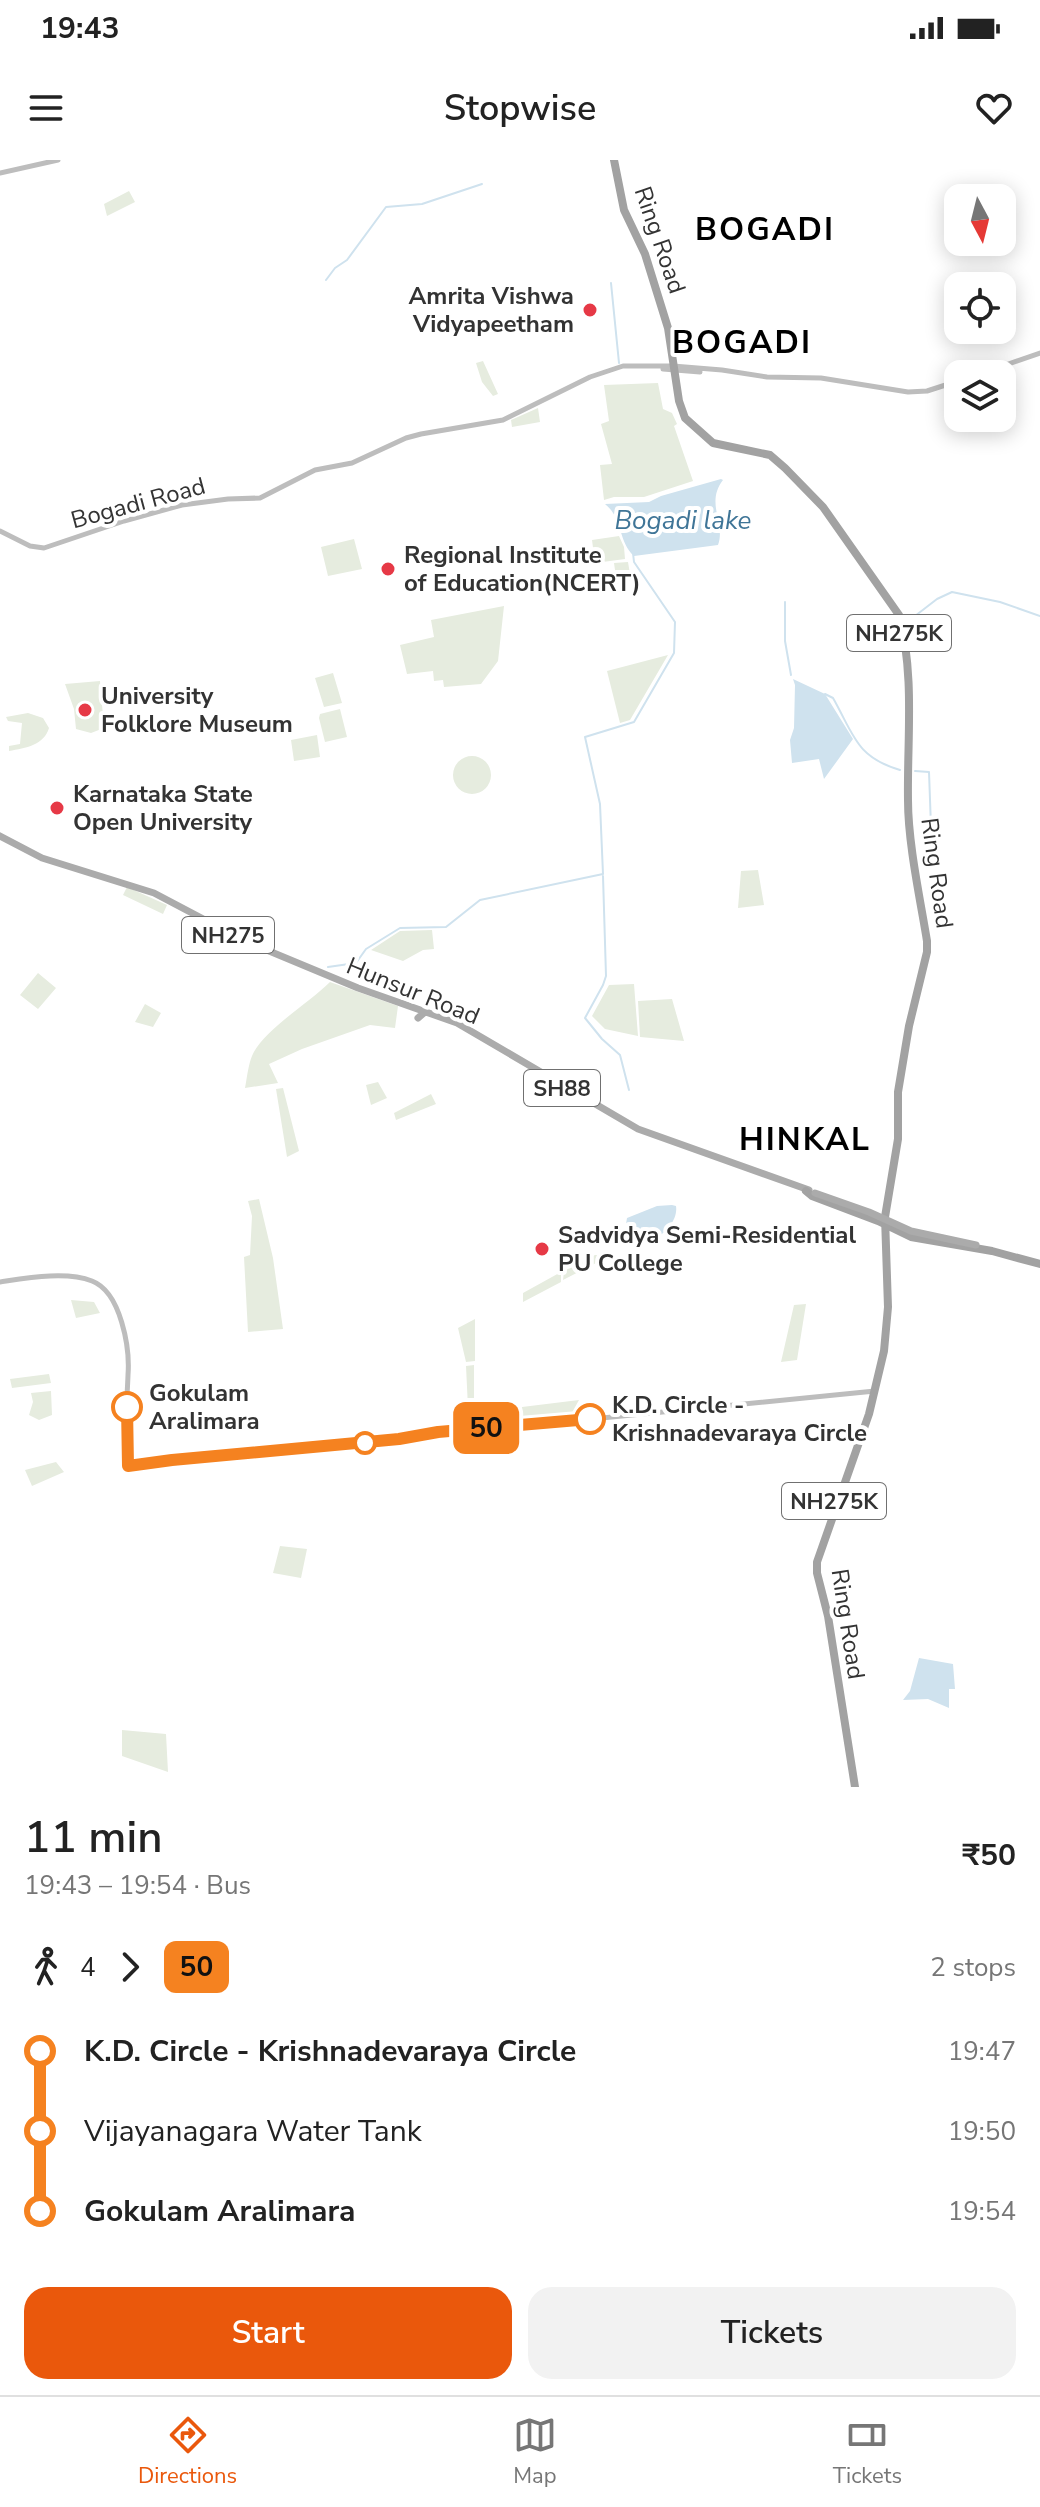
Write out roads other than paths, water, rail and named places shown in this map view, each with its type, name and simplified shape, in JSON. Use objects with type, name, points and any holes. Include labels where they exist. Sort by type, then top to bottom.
[{"type":"highway","name":"Ring Road","points":[[612,160],[622,215],[641,257],[666,335]]},
{"type":"highway","name":"Ring Road","points":[[612,160],[624,210],[645,254],[666,335],[679,414],[686,425],[711,446],[769,459],[784,472],[819,510],[896,620],[903,671],[903,819],[923,941],[893,1092],[894,1133],[885,1219],[888,1326],[857,1451],[817,1562],[853,1759],[853,1787]]},
{"type":"highway","points":[[810,1192],[885,1219],[911,1237],[991,1250],[1035,1261]]},
{"type":"main road","points":[[0,172],[56,160]]},
{"type":"main road","points":[[1016,362],[1040,354]]},
{"type":"main road","points":[[1016,363],[1040,354]]},
{"type":"main road","name":"Bogadi Road","points":[[83,535],[182,505],[260,498],[315,470],[352,463],[399,441],[504,422],[616,368],[720,370],[767,377],[830,379],[908,392],[944,387]]},
{"type":"main road","name":"Bogadi Road","points":[[83,535],[136,515],[189,502],[261,495],[276,489]]},
{"type":"main road","points":[[0,529],[42,546],[83,535]]},
{"type":"main road","name":"Hunsur Road","points":[[0,838],[40,860],[155,895],[244,944],[363,992],[457,1023],[638,1129],[810,1192],[905,1232],[991,1250]]},
{"type":"main road","points":[[0,1282],[80,1278],[98,1284],[109,1295],[122,1325],[128,1351],[128,1465]]},
{"type":"main road","points":[[128,1465],[873,1390]]},
{"type":"main road","points":[[128,1465],[192,1456],[412,1436]]},
{"type":"water","name":"Bogadi lake","points":[[721,479],[716,497],[720,529],[718,545],[634,556],[625,544],[615,516],[605,504],[649,502]]},
{"type":"water","points":[[793,679],[825,694],[853,739],[824,779],[819,759],[792,763]]},
{"type":"water","points":[[657,1206],[676,1206],[675,1216],[663,1233],[652,1239],[634,1238],[626,1224],[627,1218]]},
{"type":"water","points":[[919,1658],[953,1664],[955,1689],[949,1689],[949,1708],[928,1699],[903,1700],[910,1691]]},
{"type":"waterway","points":[[326,280],[335,268],[347,260],[386,207],[422,204],[482,184]]},
{"type":"waterway","points":[[611,283],[619,363]]},
{"type":"waterway","points":[[328,967],[356,963],[366,949],[400,928],[446,927],[480,900],[603,874],[600,804],[585,737],[634,722],[674,653],[675,622],[634,562],[633,553]]},
{"type":"waterway","points":[[905,619],[952,592],[1000,602],[1040,616]]},
{"type":"waterway","points":[[785,602],[785,641],[791,675]]},
{"type":"waterway","points":[[825,694],[833,698],[865,751],[885,765],[900,770]]},
{"type":"waterway","points":[[915,771],[929,772],[931,827]]},
{"type":"waterway","points":[[931,829],[933,851]]},
{"type":"waterway","points":[[603,876],[606,976],[585,1018],[620,1055],[629,1090]]},
{"type":"place","name":"Amrita Vishwa Vidyapeetham","points":[[590,310]]},
{"type":"place","name":"Regional Institute of Education(NCERT)","points":[[388,569]]},
{"type":"place","name":"University Folklore Museum","points":[[85,710]]},
{"type":"place","name":"Karnataka State Open University","points":[[57,808]]},
{"type":"place","name":"Sadvidya Semi-Residential PU College","points":[[542,1249]]},
{"type":"place","name":"Gokulam Aralimara","points":[[127,1407]]},
{"type":"place","name":"K.D. Circle - Krishnadevaraya Circle","points":[[590,1419]]},
{"type":"district","name":"BOGADI","points":[[765,229]]},
{"type":"district","name":"BOGADI","points":[[742,342]]},
{"type":"district","name":"HINKAL","points":[[805,1139]]}]
